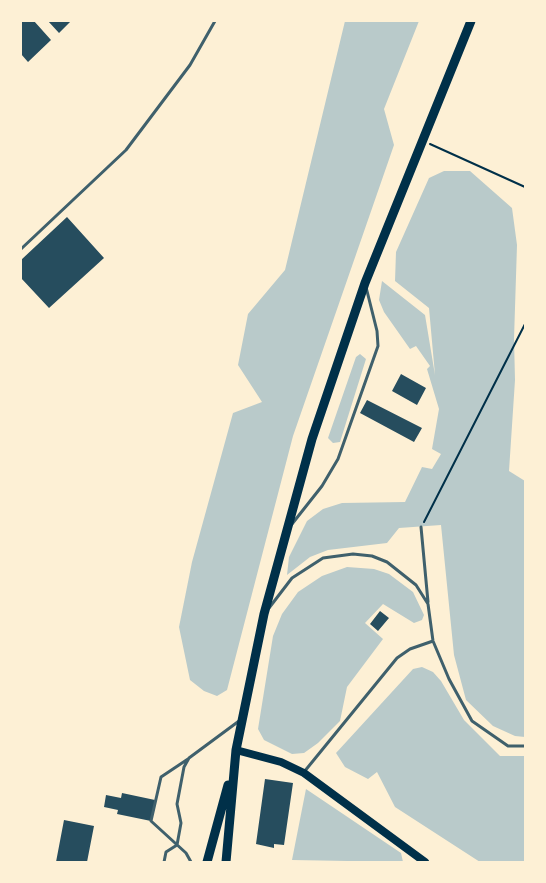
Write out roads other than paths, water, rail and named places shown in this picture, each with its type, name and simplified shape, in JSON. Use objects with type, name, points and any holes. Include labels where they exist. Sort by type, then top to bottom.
[{"type":"main road","points":[[226,862],[236,750],[264,614],[285,533],[329,386],[365,283],[471,21]]},
{"type":"main road","points":[[236,750],[281,762],[304,773],[415,859],[425,862]]},
{"type":"main road","points":[[207,862],[234,762]]},
{"type":"lane","points":[[21,249],[110,168],[126,150],[190,65],[215,21]]},
{"type":"lane","points":[[285,533],[322,486],[338,459],[378,346],[377,330],[365,283]]},
{"type":"lane","points":[[421,527],[433,641],[449,679],[472,721],[508,746],[525,746]]},
{"type":"lane","points":[[264,614],[292,578],[309,565],[323,558],[344,554],[372,556],[387,562],[404,573],[416,585],[428,604]]},
{"type":"lane","points":[[304,773],[397,658],[410,649],[433,641]]},
{"type":"lane","points":[[191,862],[177,845],[151,821],[161,777],[243,719]]},
{"type":"lane","points":[[164,862],[166,852],[177,845],[180,823],[177,804],[183,767],[189,758]]}]
